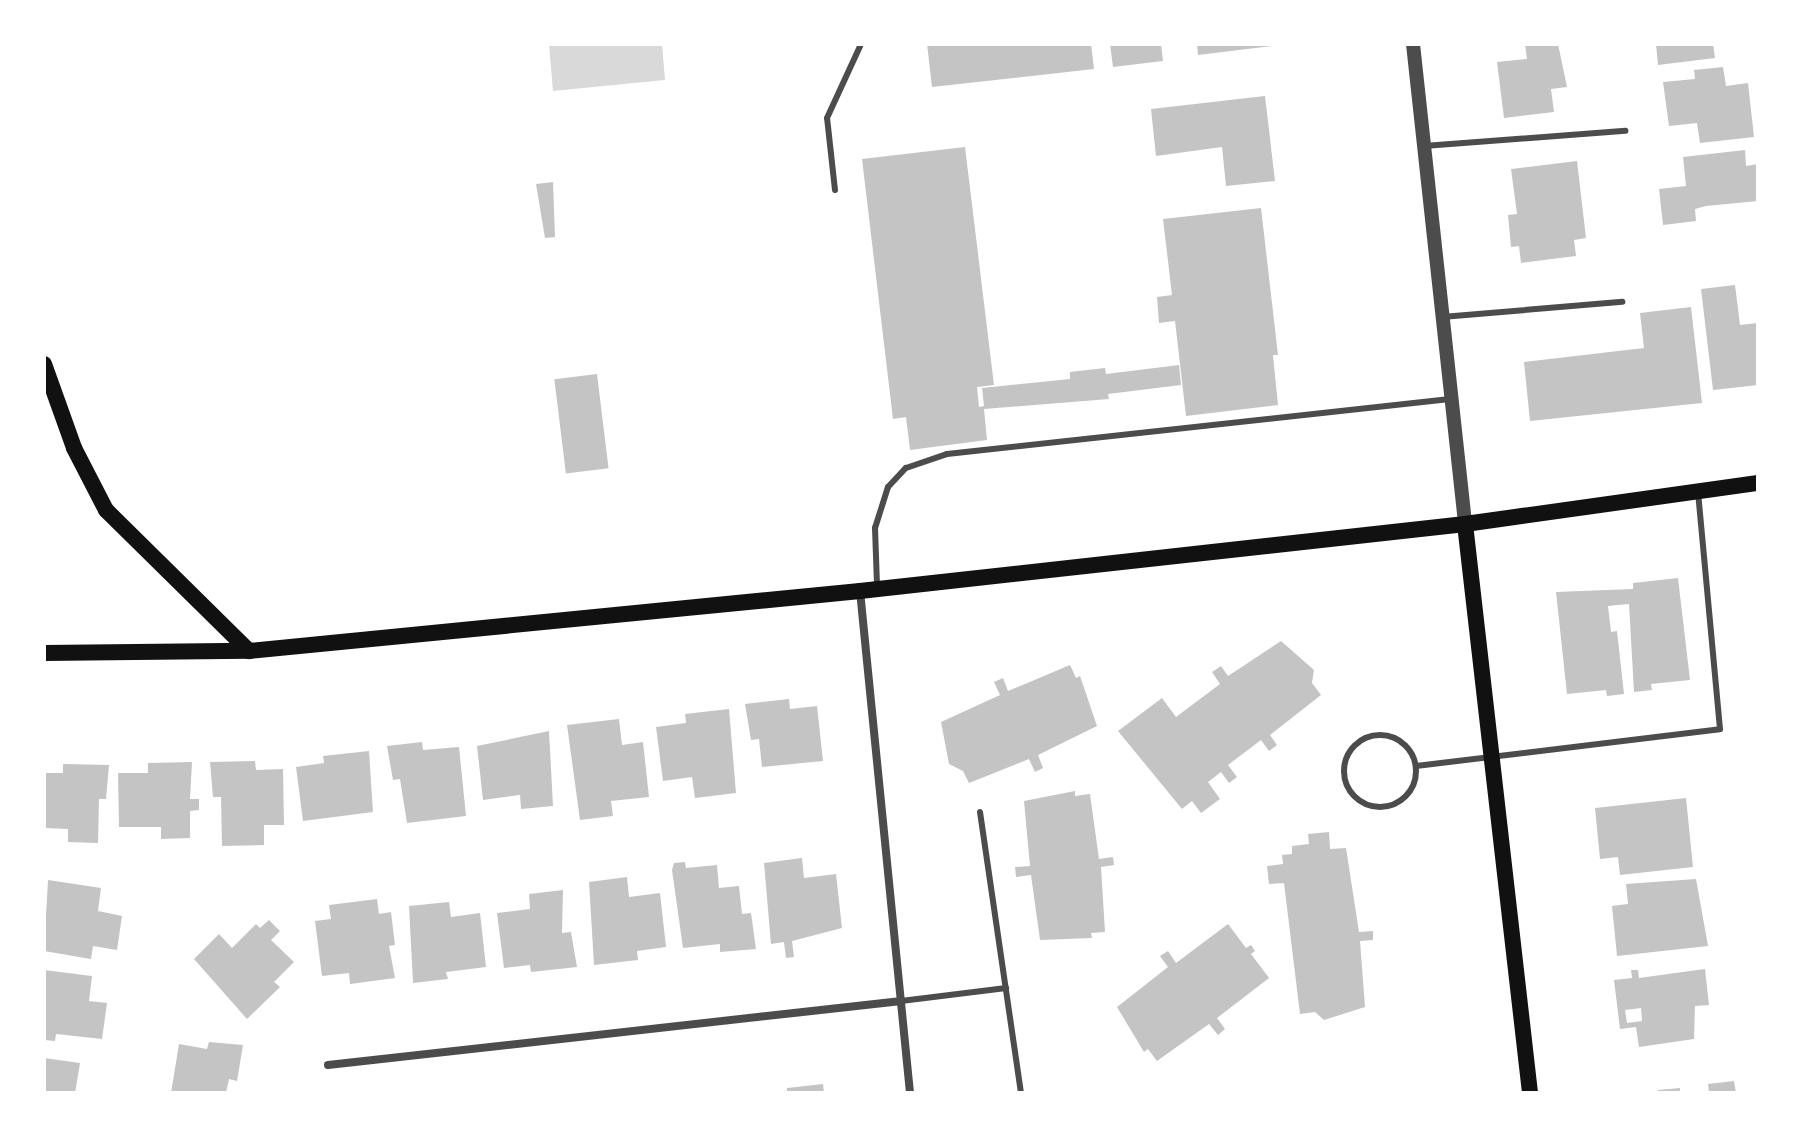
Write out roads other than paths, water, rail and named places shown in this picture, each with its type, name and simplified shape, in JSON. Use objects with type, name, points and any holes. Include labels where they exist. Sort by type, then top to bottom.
[{"type":"main road","points":[[44,364],[74,448],[106,510],[249,651]]},
{"type":"main road","points":[[44,653],[249,651],[869,590],[1465,524],[1758,483]]},
{"type":"main road","points":[[1465,524],[1530,1093]]},
{"type":"street","points":[[1413,44],[1465,524]]},
{"type":"street","points":[[869,590],[910,1093]]},
{"type":"street","points":[[328,1065],[901,1001]]},
{"type":"lane","points":[[835,190],[827,118],[861,44]]},
{"type":"lane","points":[[1424,146],[1625,131]]},
{"type":"lane","points":[[1442,317],[1622,302]]},
{"type":"lane","points":[[869,590],[875,528],[888,487],[906,468],[947,454],[1451,399]]},
{"type":"lane","points":[[1416,766],[1720,729],[1698,491]]},
{"type":"lane","points":[[1381,734],[1400,740],[1416,766],[1407,795],[1389,806],[1365,804],[1355,797],[1344,776],[1344,763],[1357,742],[1381,734]]},
{"type":"lane","points":[[980,812],[1021,1093]]},
{"type":"lane","points":[[901,1001],[1006,988]]}]
